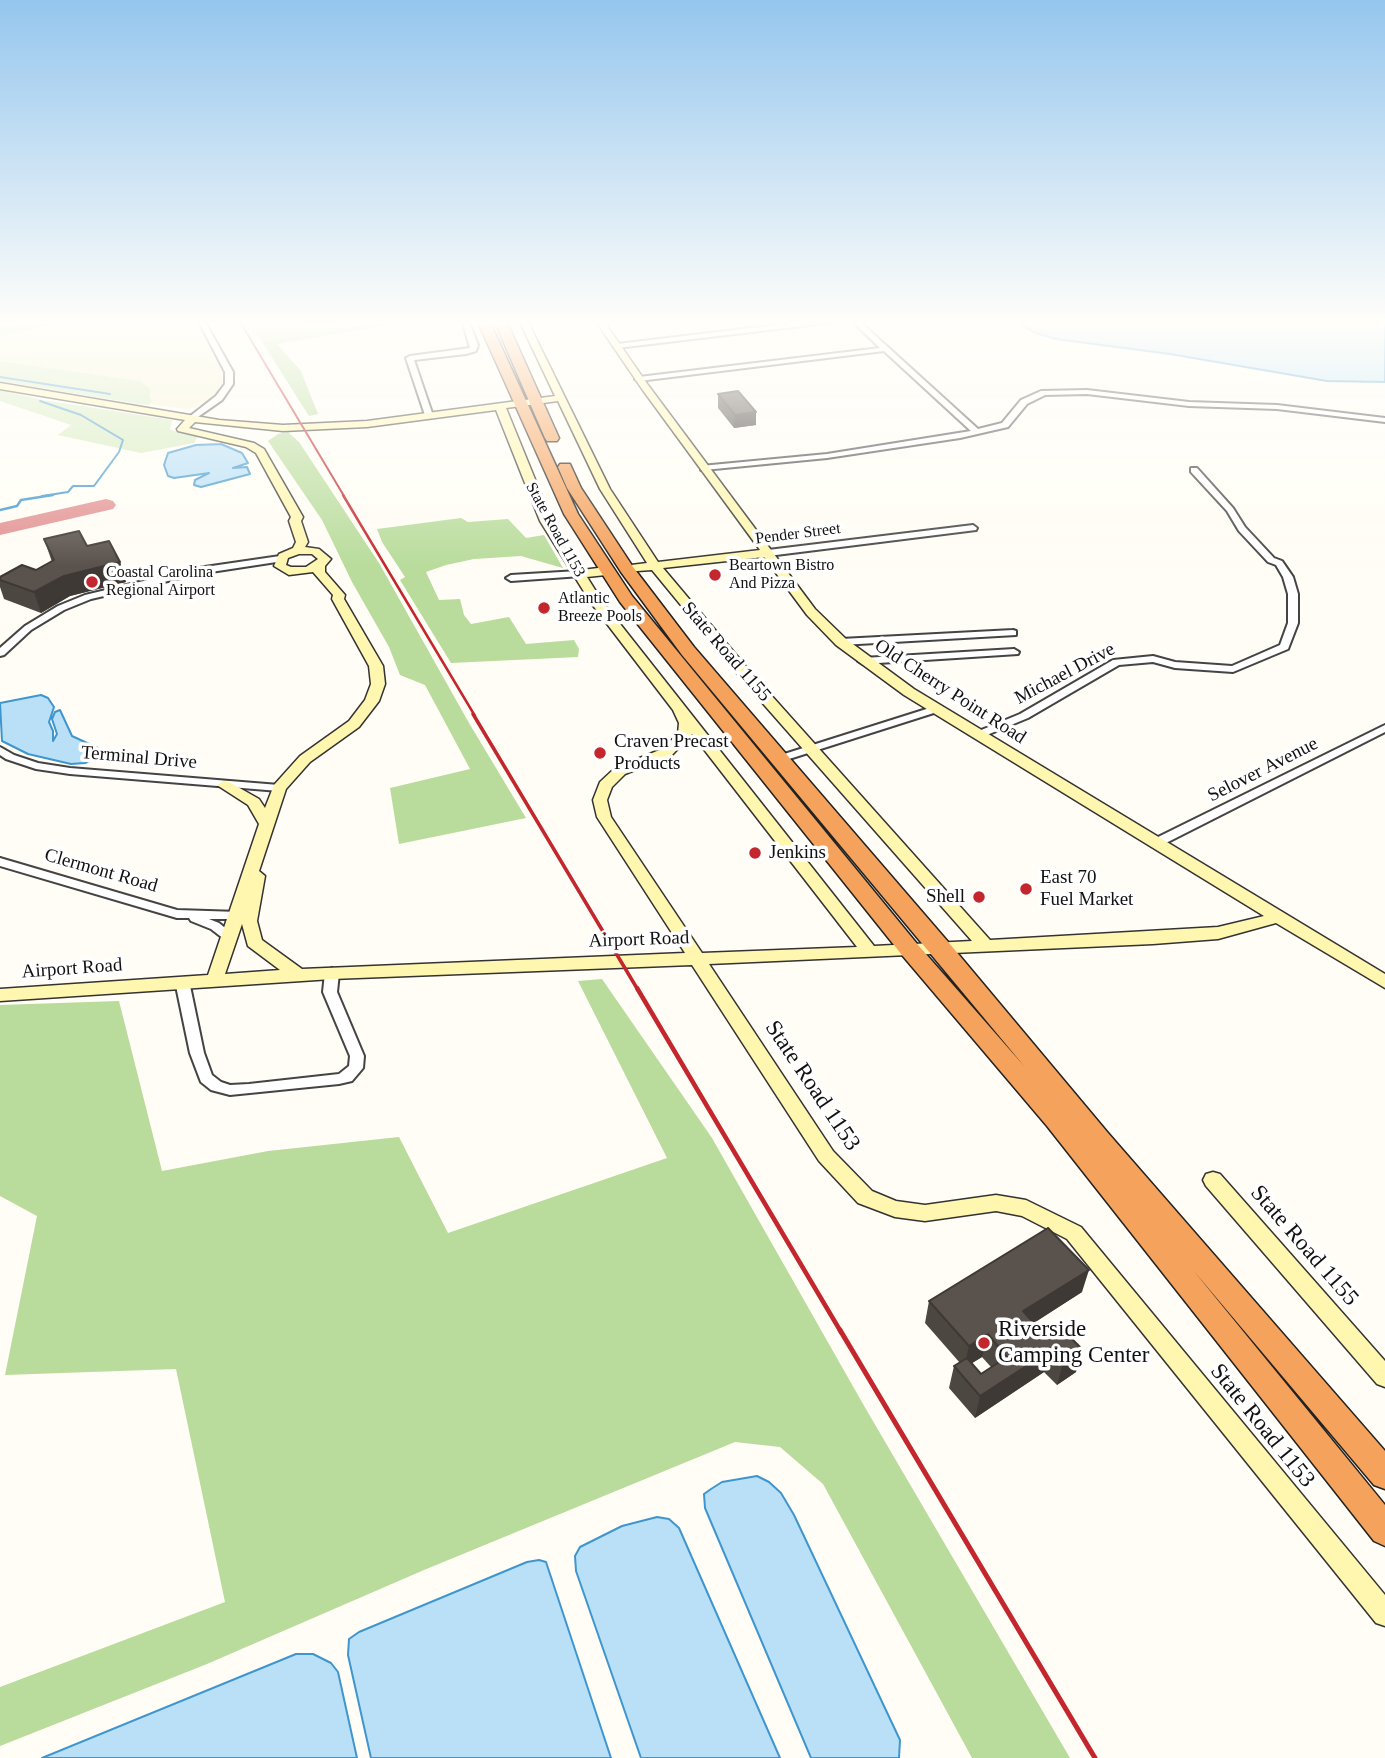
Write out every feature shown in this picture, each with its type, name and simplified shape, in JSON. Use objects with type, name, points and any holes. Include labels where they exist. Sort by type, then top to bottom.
[{"type":"highway","points":[[528,404],[570,514],[782,758],[1098,1140],[1385,1474]]},
{"type":"highway","points":[[617,570],[626,599],[910,950],[1055,1119],[1385,1530]]},
{"type":"street","points":[[93,402],[192,419],[283,428],[349,426],[539,402]]},
{"type":"street","points":[[214,402],[182,429],[239,442],[260,451],[297,517],[302,520],[311,546],[325,559],[319,566],[302,571]]},
{"type":"street","points":[[424,402],[429,416]]},
{"type":"street","name":"State Road 1155","points":[[563,402],[610,498],[655,566],[985,945]]},
{"type":"street","name":"Old Cherry Point Road","points":[[656,402],[811,612],[863,661],[978,735],[1385,982]]},
{"type":"street","points":[[944,402],[977,432]]},
{"type":"street","points":[[704,468],[827,456],[977,432],[1004,425],[1024,402]]},
{"type":"street","points":[[1172,402],[1277,407],[1385,420]]},
{"type":"street","name":"State Road 1153","points":[[500,407],[531,489],[578,573],[612,623],[870,952]]},
{"type":"street","name":"Michael Drive","points":[[978,735],[1024,716],[1117,662],[1153,659],[1175,665],[1233,669],[1284,647],[1293,623],[1293,594],[1287,577],[1279,563],[1271,560],[1242,529],[1230,510],[1194,470]]},
{"type":"street","points":[[297,517],[295,521],[302,542],[298,550]]},
{"type":"street","name":"Pender Street","points":[[511,578],[655,566],[973,527]]},
{"type":"street","points":[[0,653],[36,623],[88,597],[198,571],[280,559],[298,550],[315,551]]},
{"type":"street","points":[[280,559],[280,566],[284,569],[311,575],[332,597],[338,599]]},
{"type":"street","points":[[215,980],[279,788],[305,759],[354,724],[365,712],[376,692],[376,666],[338,599],[339,595],[319,573],[319,566]]},
{"type":"street","points":[[841,642],[1013,634]]},
{"type":"street","points":[[863,661],[1014,652]]},
{"type":"street","points":[[782,758],[936,709]]},
{"type":"street","name":"State Road 1153","points":[[680,710],[686,723],[685,735],[667,752],[620,771],[605,785],[600,800],[604,817],[826,1157],[865,1197],[895,1209],[925,1213],[996,1203],[1026,1208],[1074,1233],[1385,1614]]},
{"type":"street","name":"Selover Avenue","points":[[1156,843],[1385,728]]},
{"type":"street","name":"Terminal Drive","points":[[0,750],[10,757],[47,768],[279,788]]},
{"type":"street","points":[[224,785],[254,802],[266,823]]},
{"type":"street","points":[[255,858],[259,870],[251,907],[250,931],[261,950],[299,975]]},
{"type":"street","name":"Clermont Road","points":[[0,862],[192,916],[215,926],[229,936]]},
{"type":"street","name":"Clermont Road","points":[[192,916],[235,915]]},
{"type":"street","name":"Airport Road","points":[[0,995],[332,973],[870,952],[1218,933],[1255,925],[1277,916]]},
{"type":"street","points":[[182,981],[197,1053],[206,1078],[216,1086],[230,1090],[249,1089],[339,1079],[353,1073],[357,1056],[330,992],[332,973]]},
{"type":"street","name":"State Road 1155","points":[[1213,1180],[1385,1377]]},
{"type":"shaded area","points":[[150,402],[204,402],[186,409]]},
{"type":"green space","points":[[3,402],[56,402],[172,420],[170,429],[173,431],[198,436],[194,443],[141,453],[58,435],[71,425]]},
{"type":"green space","points":[[127,402],[151,402],[149,405]]},
{"type":"green space","points":[[300,402],[313,402],[318,414],[309,416]]},
{"type":"green space","points":[[288,432],[299,442],[379,563],[526,818],[399,844],[390,788],[470,769],[425,685],[400,675],[389,647],[352,582],[322,520],[268,441],[278,434]]},
{"type":"green space","points":[[461,518],[468,522],[508,519],[526,538],[544,535],[563,568],[521,556],[474,559],[446,565],[426,572],[439,600],[460,599],[464,615],[471,624],[509,617],[526,644],[574,640],[579,649],[578,657],[451,663],[400,580],[405,577],[382,542],[377,529]]},
{"type":"green space","points":[[602,979],[712,1138],[863,1404],[1070,1758],[972,1758],[823,1484],[780,1447],[735,1442],[424,1570],[207,1664],[0,1746],[0,1687],[225,1602],[176,1369],[5,1375],[37,1216],[0,1196],[0,1005],[119,1001],[162,1171],[268,1151],[399,1137],[448,1233],[667,1158],[578,981]]},
{"type":"water","points":[[221,444],[242,453],[248,463],[233,468],[247,467],[250,474],[201,487],[194,485],[195,480],[209,473],[174,478],[168,476],[164,465],[168,453],[196,445]]},
{"type":"water","points":[[41,695],[48,698],[54,707],[49,722],[53,741],[57,734],[52,719],[55,712],[60,710],[72,736],[100,749],[97,757],[85,763],[71,764],[28,754],[2,741],[0,703]]},
{"type":"water","points":[[757,1476],[781,1493],[794,1515],[900,1740],[899,1758],[811,1758],[705,1508],[704,1494],[722,1482]]},
{"type":"water","points":[[657,1517],[669,1519],[679,1528],[780,1758],[641,1758],[576,1571],[575,1556],[580,1547],[622,1526]]},
{"type":"water","points":[[527,1562],[546,1562],[611,1758],[371,1758],[348,1655],[349,1639],[359,1632]]},
{"type":"water","points":[[296,1654],[313,1654],[331,1663],[338,1672],[357,1758],[42,1758]]},
{"type":"building","points":[[725,402],[747,402],[756,412],[735,415]]},
{"type":"building","points":[[79,531],[87,546],[109,541],[120,562],[64,576],[34,592],[0,580],[0,577],[22,565],[36,570],[54,560],[44,539]]},
{"type":"building","points":[[1048,1228],[1089,1270],[1023,1311],[1046,1337],[1051,1334],[1057,1336],[1064,1331],[1083,1350],[1063,1363],[1051,1350],[980,1396],[954,1366],[967,1358],[981,1374],[1007,1357],[988,1334],[969,1346],[929,1301]]},
{"type":"waterway","points":[[42,496],[68,492],[73,486],[94,486],[119,452],[123,440],[81,415],[43,402]]},
{"type":"waterway","points":[[0,510],[17,506],[21,500],[53,495]]},
{"type":"taxiway","points":[[0,529],[106,505]]},
{"type":"railway","points":[[288,402],[344,496]]},
{"type":"railway","points":[[343,495],[475,716]]},
{"type":"railway","points":[[473,714],[638,990]]},
{"type":"railway","points":[[637,988],[841,1332]]},
{"type":"railway","points":[[840,1330],[1095,1758]]},
{"type":"place","name":"Beartown Bistro And Pizza","points":[[715,575]]},
{"type":"place","name":"Coastal Carolina Regional Airport","points":[[92,582]]},
{"type":"place","name":"Atlantic Breeze Pools","points":[[544,608]]},
{"type":"place","name":"Craven Precast Products","points":[[600,753]]},
{"type":"place","name":"Jenkins","points":[[755,853]]},
{"type":"place","name":"East 70 Fuel Market","points":[[1026,889]]},
{"type":"place","name":"Shell","points":[[979,897]]},
{"type":"place","name":"Riverside Camping Center","points":[[984,1343]]}]
